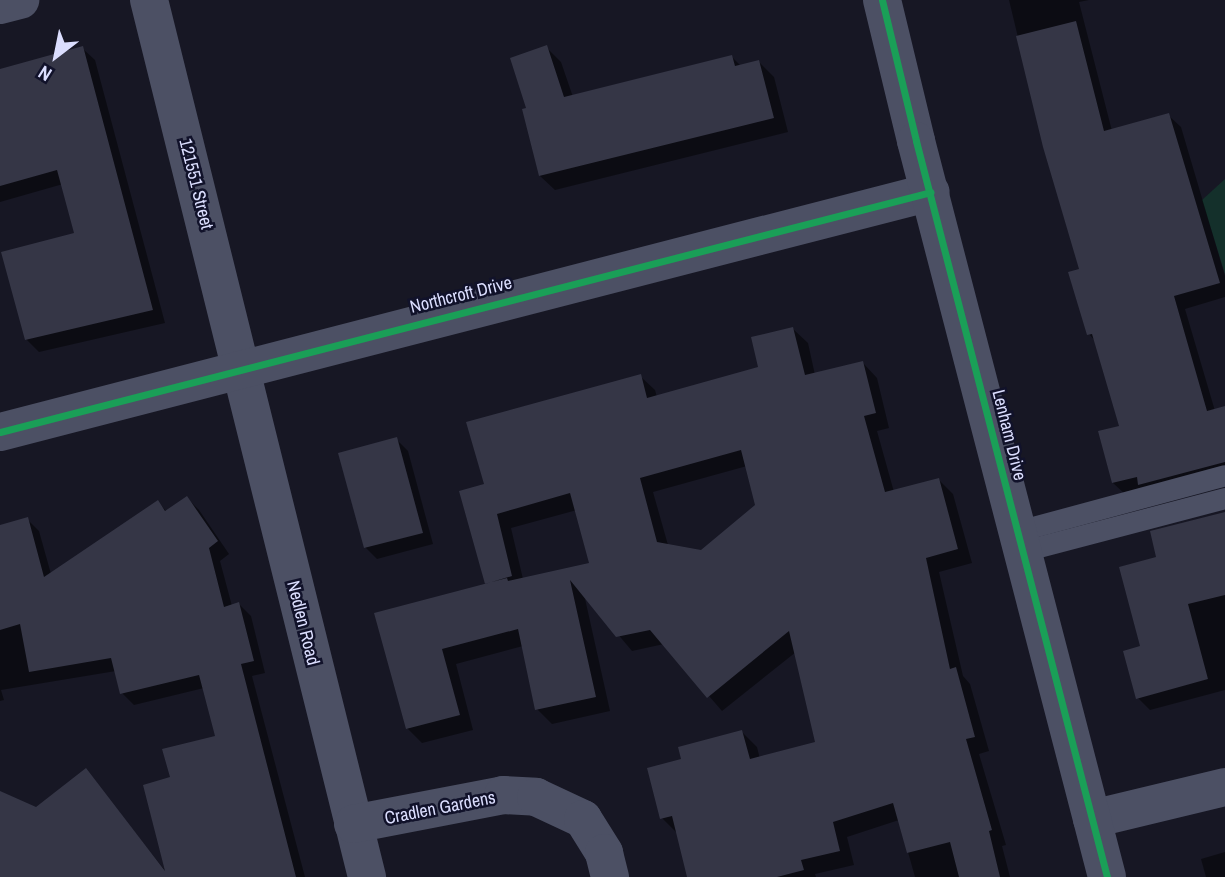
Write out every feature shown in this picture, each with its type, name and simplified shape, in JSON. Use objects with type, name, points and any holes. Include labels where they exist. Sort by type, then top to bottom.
[{"type":"street","points":[[0,5],[20,0]]},
{"type":"street","name":"121551 Street","points":[[149,0],[242,368]]},
{"type":"street","name":"Lenham Drive","points":[[882,0],[1107,877]]},
{"type":"street","name":"Northcroft Drive","points":[[0,432],[931,192]]},
{"type":"street","name":"Nedlen Road","points":[[242,368],[367,877]]},
{"type":"street","points":[[1092,819],[1225,787]]},
{"type":"street","name":"Cradlen Gardens","points":[[353,824],[503,795],[536,797],[583,819],[604,853],[610,877]]},
{"type":"lane","points":[[1020,541],[1225,475]]},
{"type":"lane","points":[[1020,541],[1225,498]]},
{"type":"green space","points":[[1225,179],[1225,274],[1202,200]]},
{"type":"building","points":[[1076,21],[1104,131],[1169,113],[1220,283],[1174,296],[1207,411],[1225,406],[1225,462],[1138,485],[1137,477],[1112,483],[1098,431],[1119,426],[1092,334],[1087,335],[1068,272],[1079,269],[1043,147],[1016,36]]},
{"type":"building","points":[[547,45],[564,97],[732,55],[735,66],[759,60],[774,118],[539,176],[522,109],[526,108],[510,58]]},
{"type":"building","points":[[83,46],[153,310],[25,340],[1,252],[74,233],[57,170],[0,186],[0,69]]},
{"type":"building","points":[[793,327],[805,375],[863,361],[876,413],[864,416],[885,492],[939,478],[958,549],[926,558],[950,669],[956,667],[975,737],[966,739],[992,830],[989,831],[1000,877],[959,877],[950,842],[907,853],[893,803],[833,822],[840,851],[801,860],[804,870],[777,877],[687,877],[672,816],[660,819],[647,768],[681,759],[678,747],[742,730],[750,759],[815,742],[789,631],[707,698],[650,630],[616,637],[570,580],[596,697],[535,710],[518,629],[442,649],[460,715],[406,729],[374,613],[485,584],[459,491],[484,484],[466,422],[641,374],[647,398],[758,367],[751,337]],"holes":[[[741,450],[755,505],[701,550],[657,542],[640,478]],[[570,493],[589,563],[508,581],[507,578],[491,582],[512,576],[497,514]]]},
{"type":"building","points":[[397,437],[423,533],[364,548],[338,453]]},
{"type":"building","points":[[187,496],[218,541],[209,548],[224,607],[239,602],[254,661],[241,664],[296,877],[0,877],[0,791],[36,807],[86,768],[165,871],[143,785],[170,777],[162,749],[215,736],[199,675],[120,694],[111,658],[29,672],[20,624],[0,630],[0,525],[28,517],[44,577],[158,500],[165,511]]},
{"type":"building","points":[[1225,512],[1225,595],[1188,604],[1208,679],[1136,699],[1123,651],[1140,646],[1119,567],[1156,557],[1150,531]]},
{"type":"cycle path","points":[[882,0],[916,141],[1107,877]]},
{"type":"cycle path","points":[[0,432],[931,192]]}]
